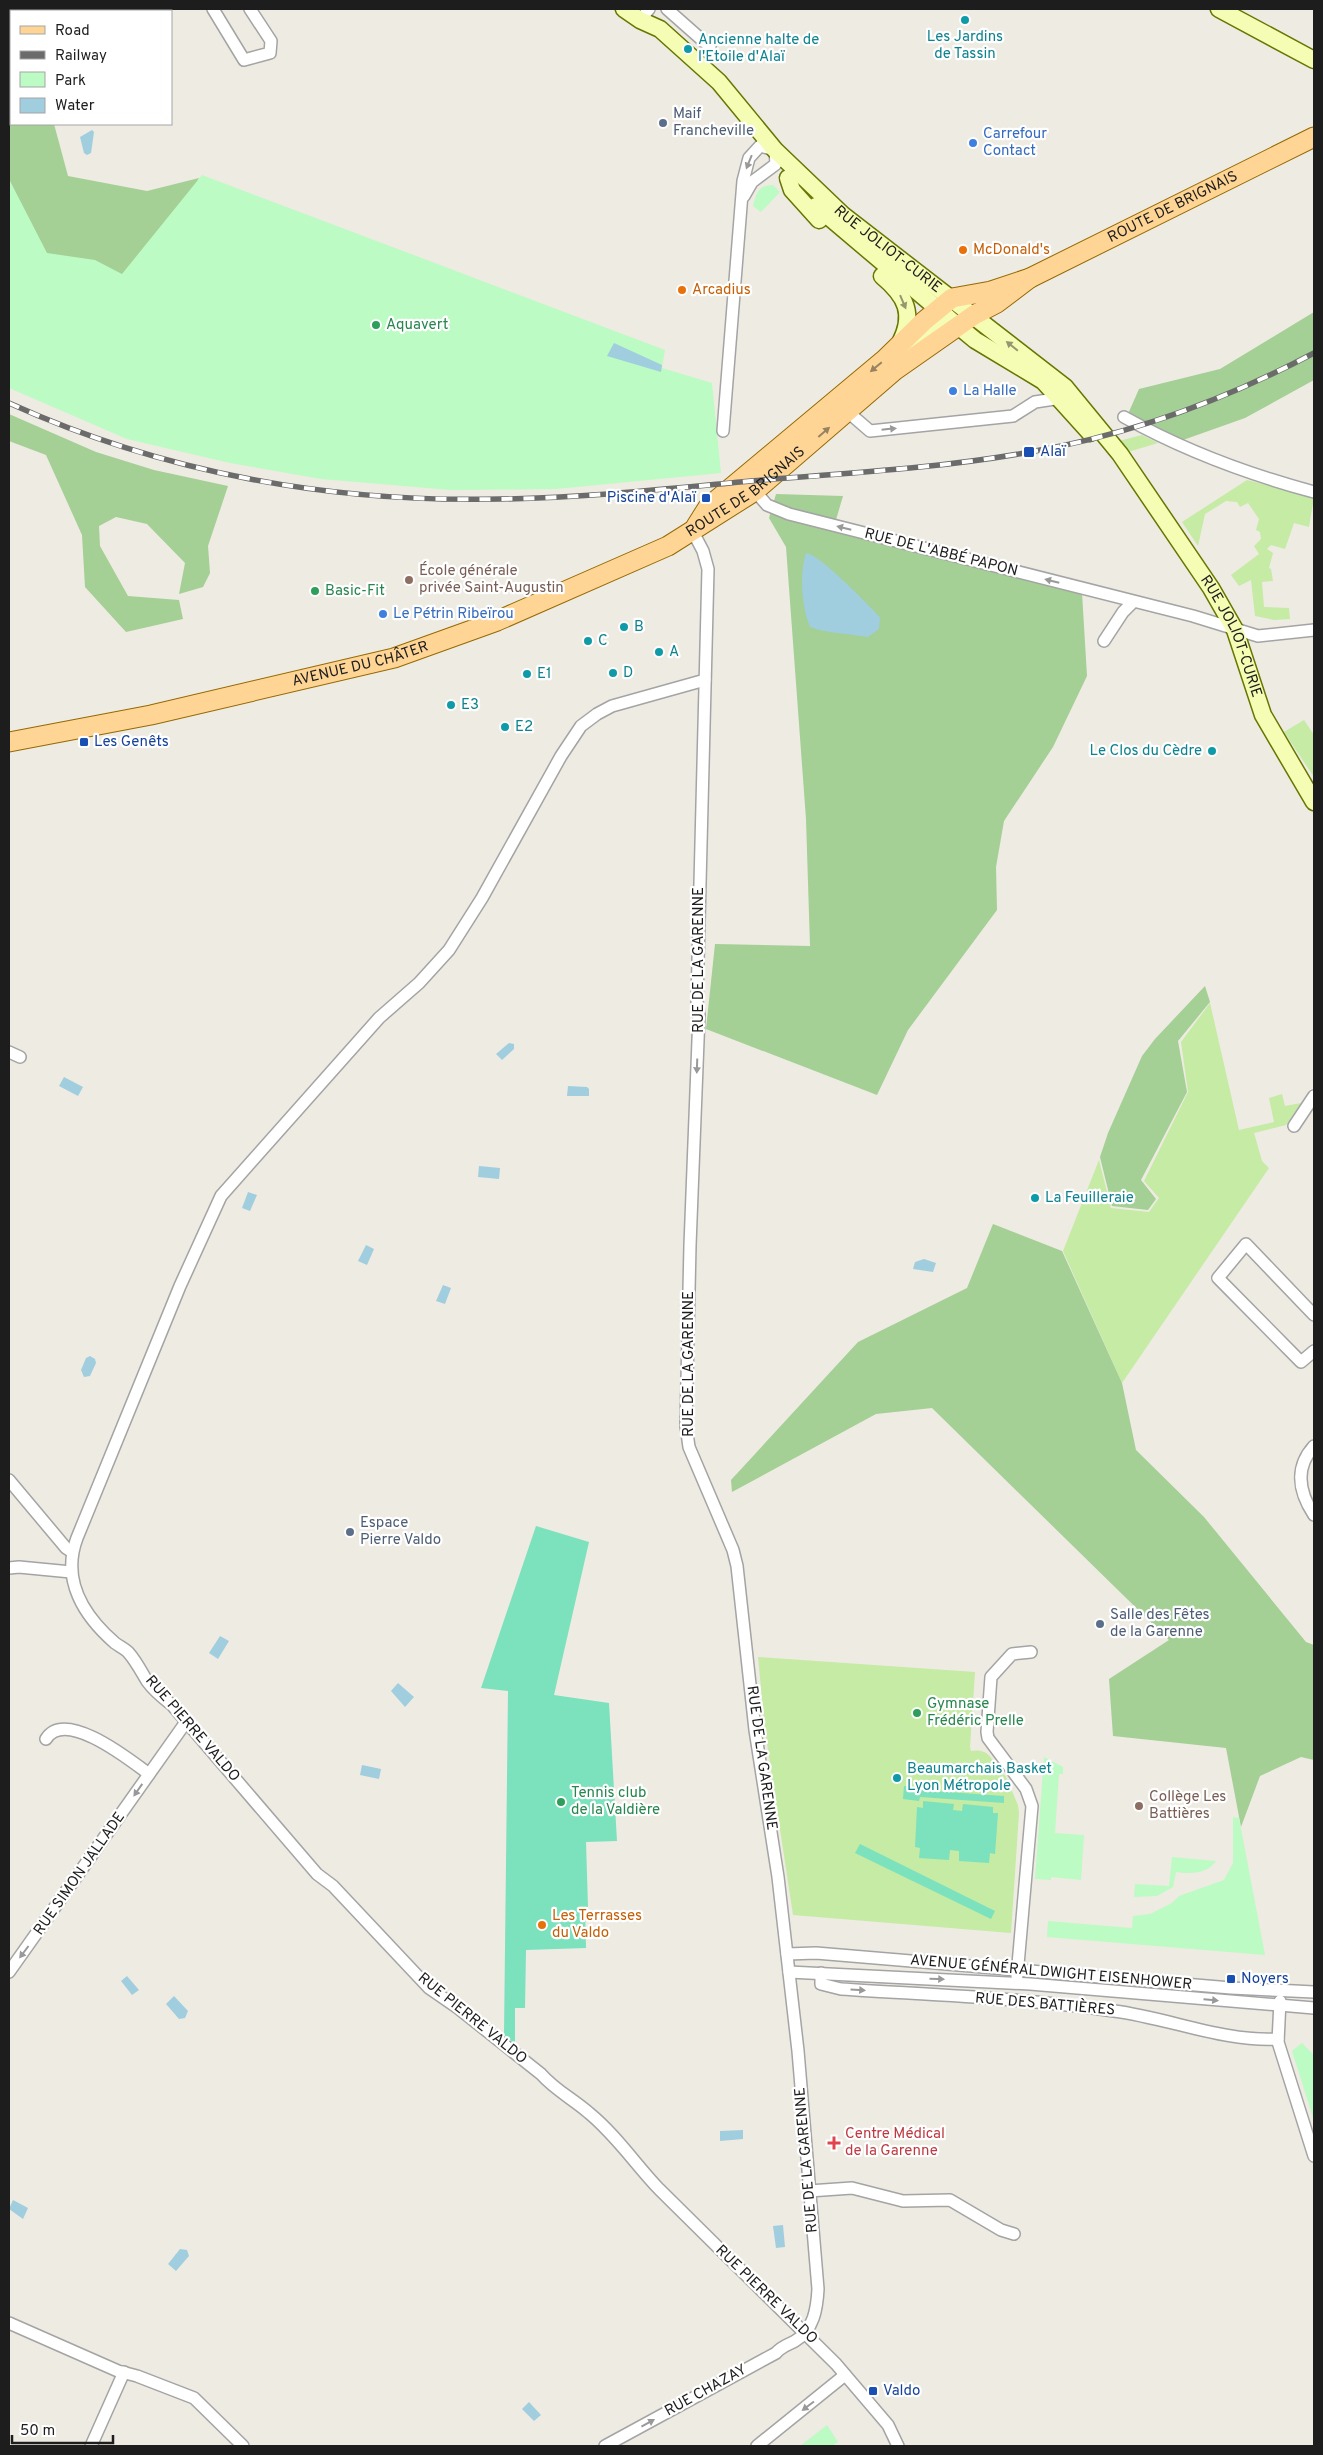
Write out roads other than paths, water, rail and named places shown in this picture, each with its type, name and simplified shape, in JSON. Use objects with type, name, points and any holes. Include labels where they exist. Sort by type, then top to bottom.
[{"type":"main road","name":"RUE JOLIOT-CURIE","points":[[624,9],[644,14],[652,38],[693,70],[770,153],[843,216],[949,313],[975,340],[1043,382],[1061,398],[1113,458],[1136,479]]},
{"type":"main road","points":[[1219,9],[1314,60]]},
{"type":"main road","name":"ROUTE DE BRIGNAIS","points":[[693,532],[708,507],[898,347],[949,313],[991,291],[1030,278],[1314,137]]},
{"type":"main road","name":"RUE JOLIOT-CURIE","points":[[770,153],[788,178],[833,222],[949,313],[974,315],[1065,387],[1120,454],[1211,588],[1235,630],[1263,715],[1314,802]]},
{"type":"main road","name":"RUE JOLIOT-CURIE","points":[[788,178],[792,190],[818,218],[900,293],[908,321],[898,347]]},
{"type":"main road","name":"ROUTE DE BRIGNAIS","points":[[949,313],[974,315],[997,303],[1030,278]]},
{"type":"main road","name":"ROUTE DE BRIGNAIS","points":[[693,532],[755,491],[848,412],[894,371],[949,313]]},
{"type":"main road","name":"AVENUE DU CHÂTER","points":[[9,742],[151,715],[394,658],[497,620],[668,546],[693,532]]},
{"type":"street","points":[[213,9],[244,60],[270,53],[270,41],[250,9]]},
{"type":"street","points":[[667,9],[710,47]]},
{"type":"street","points":[[724,432],[744,196],[743,181],[749,158],[770,153]]},
{"type":"street","points":[[744,196],[770,153]]},
{"type":"street","points":[[848,412],[870,431],[1013,416],[1035,402],[1061,398]]},
{"type":"street","points":[[1124,417],[1164,439],[1226,466],[1314,492]]},
{"type":"street","name":"RUE DE L'ABBÉ PAPON","points":[[755,491],[767,505],[789,514],[1193,616],[1258,636],[1314,630]]},
{"type":"street","name":"RUE DE LA GARENNE","points":[[693,532],[703,551],[708,569],[697,1000],[700,1015],[690,1225],[687,1437],[733,1550],[737,1566],[755,1730],[778,1877],[787,1954],[818,2289],[816,2312],[805,2332]]},
{"type":"street","points":[[1104,641],[1123,612],[1133,602]]},
{"type":"street","name":"RUE PIERRE VALDO","points":[[705,680],[612,706],[596,714],[581,726],[561,756],[477,905],[449,950],[419,983],[379,1018],[221,1196],[180,1286],[72,1552],[71,1572],[75,1592],[83,1608],[115,1643],[125,1649],[148,1682],[186,1722],[316,1874],[333,1886],[429,1988],[463,2012],[549,2084],[588,2112],[660,2190],[805,2332],[845,2375],[888,2426],[898,2446]]},
{"type":"street","points":[[9,1052],[20,1057]]},
{"type":"street","points":[[1294,1126],[1314,1096]]},
{"type":"street","points":[[1314,1315],[1246,1244],[1218,1278],[1301,1362],[1314,1351]]},
{"type":"street","points":[[1314,1446],[1305,1456],[1301,1485],[1314,1515]]},
{"type":"street","points":[[9,1480],[66,1548],[72,1552]]},
{"type":"street","points":[[9,1568],[19,1567],[71,1572]]},
{"type":"street","points":[[1015,2000],[1032,1806],[1026,1789],[988,1738],[987,1732],[991,1677],[1012,1654],[1031,1652]]},
{"type":"street","name":"RUE SIMON JALLADE","points":[[9,1972],[186,1722]]},
{"type":"street","points":[[46,1739],[49,1734],[58,1729],[73,1729],[111,1746],[149,1774]]},
{"type":"street","name":"AVENUE GÉNÉRAL DWIGHT EISENHOWER","points":[[787,1954],[816,1953],[1280,1991],[1314,1992]]},
{"type":"street","name":"AVENUE GÉNÉRAL DWIGHT EISENHOWER","points":[[789,1972],[1017,1984],[1314,2008]]},
{"type":"street","name":"RUE DES BATTIÈRES","points":[[821,1973],[821,1984],[841,1989],[1015,2000],[1141,2015],[1254,2040],[1278,2039]]},
{"type":"street","points":[[1280,1991],[1278,2039],[1314,2156]]},
{"type":"street","points":[[809,2191],[852,2188],[903,2201],[950,2200],[1001,2230],[1014,2234]]},
{"type":"street","points":[[9,2323],[124,2372],[194,2398],[243,2446]]},
{"type":"street","name":"RUE CHAZAY","points":[[605,2446],[776,2353],[780,2348],[796,2341],[805,2332]]},
{"type":"street","points":[[91,2446],[124,2372]]},
{"type":"street","points":[[757,2446],[845,2375]]},
{"type":"water","points":[[92,130],[94,132],[91,153],[87,155],[84,153],[80,137]]},
{"type":"water","points":[[614,343],[662,365],[661,372],[607,356]]},
{"type":"water","points":[[806,553],[833,571],[880,617],[879,629],[868,637],[830,632],[810,627],[802,591]]},
{"type":"water","points":[[509,1043],[514,1044],[514,1049],[502,1060],[496,1054]]},
{"type":"water","points":[[64,1077],[83,1087],[78,1096],[59,1086]]},
{"type":"water","points":[[568,1086],[587,1087],[589,1089],[589,1096],[567,1096]]},
{"type":"water","points":[[479,1166],[500,1168],[499,1179],[478,1177]]},
{"type":"water","points":[[248,1192],[257,1195],[250,1211],[242,1208]]},
{"type":"water","points":[[366,1245],[374,1249],[367,1265],[358,1261]]},
{"type":"water","points":[[924,1259],[936,1263],[933,1272],[913,1269],[915,1262]]},
{"type":"water","points":[[443,1285],[451,1288],[445,1304],[436,1301]]},
{"type":"water","points":[[90,1356],[95,1359],[96,1363],[90,1376],[84,1377],[81,1370],[86,1358]]},
{"type":"water","points":[[220,1636],[229,1641],[218,1659],[209,1653]]},
{"type":"water","points":[[398,1683],[414,1697],[405,1707],[391,1691]]},
{"type":"water","points":[[362,1765],[381,1769],[379,1779],[360,1775]]},
{"type":"water","points":[[127,1976],[139,1990],[132,1995],[121,1981]]},
{"type":"water","points":[[174,1996],[188,2011],[185,2018],[179,2019],[166,2004]]},
{"type":"water","points":[[743,2130],[743,2139],[720,2141],[720,2131]]},
{"type":"water","points":[[13,2200],[28,2208],[23,2219],[9,2209]]},
{"type":"water","points":[[783,2225],[785,2247],[776,2248],[773,2226]]},
{"type":"water","points":[[180,2249],[187,2250],[189,2256],[176,2271],[168,2264]]},
{"type":"water","points":[[529,2402],[541,2415],[534,2421],[522,2409]]},
{"type":"railway","points":[[9,403],[67,427],[127,448],[187,465],[249,479],[311,489],[374,496],[437,499],[565,497],[896,469],[997,458],[1067,445],[1140,426],[1176,414],[1246,386],[1314,353]]},
{"type":"place","name":"Les Jardins de Tassin","points":[[965,20]]},
{"type":"place","name":"Ancienne halte de l'Etoile d'Alaï","points":[[688,49]]},
{"type":"place","name":"Maif Francheville","points":[[663,123]]},
{"type":"place","name":"Carrefour Contact","points":[[973,143]]},
{"type":"place","name":"McDonald's","points":[[963,250]]},
{"type":"place","name":"Arcadius","points":[[682,290]]},
{"type":"place","name":"Aquavert","points":[[376,325]]},
{"type":"place","name":"La Halle","points":[[953,391]]},
{"type":"place","name":"Alaï","points":[[1029,452]]},
{"type":"place","name":"Piscine d'Alaï","points":[[706,498]]},
{"type":"place","name":"École générale privée Saint-Augustin","points":[[409,580]]},
{"type":"place","name":"Basic-Fit","points":[[315,591]]},
{"type":"place","name":"Le Pétrin Ribeïrou","points":[[383,614]]},
{"type":"place","name":"B","points":[[624,627]]},
{"type":"place","name":"C","points":[[588,641]]},
{"type":"place","name":"A","points":[[659,652]]},
{"type":"place","name":"D","points":[[613,673]]},
{"type":"place","name":"E1","points":[[527,674]]},
{"type":"place","name":"E3","points":[[451,705]]},
{"type":"place","name":"E2","points":[[505,727]]},
{"type":"place","name":"Les Genêts","points":[[84,742]]},
{"type":"place","name":"Le Clos du Cèdre","points":[[1212,751]]},
{"type":"place","name":"La Feuilleraie","points":[[1035,1198]]},
{"type":"place","name":"Espace Pierre Valdo","points":[[350,1532]]},
{"type":"place","name":"Salle des Fêtes de la Garenne","points":[[1100,1624]]},
{"type":"place","name":"Gymnase Frédéric Prelle","points":[[917,1713]]},
{"type":"place","name":"Beaumarchais Basket Lyon Métropole","points":[[897,1778]]},
{"type":"place","name":"Tennis club de la Valdière","points":[[561,1802]]},
{"type":"place","name":"Collège Les Battières","points":[[1139,1806]]},
{"type":"place","name":"Les Terrasses du Valdo","points":[[542,1925]]},
{"type":"place","name":"Noyers","points":[[1231,1979]]},
{"type":"place","name":"Centre Médical de la Garenne","points":[[834,2143]]},
{"type":"place","name":"Valdo","points":[[873,2391]]}]
